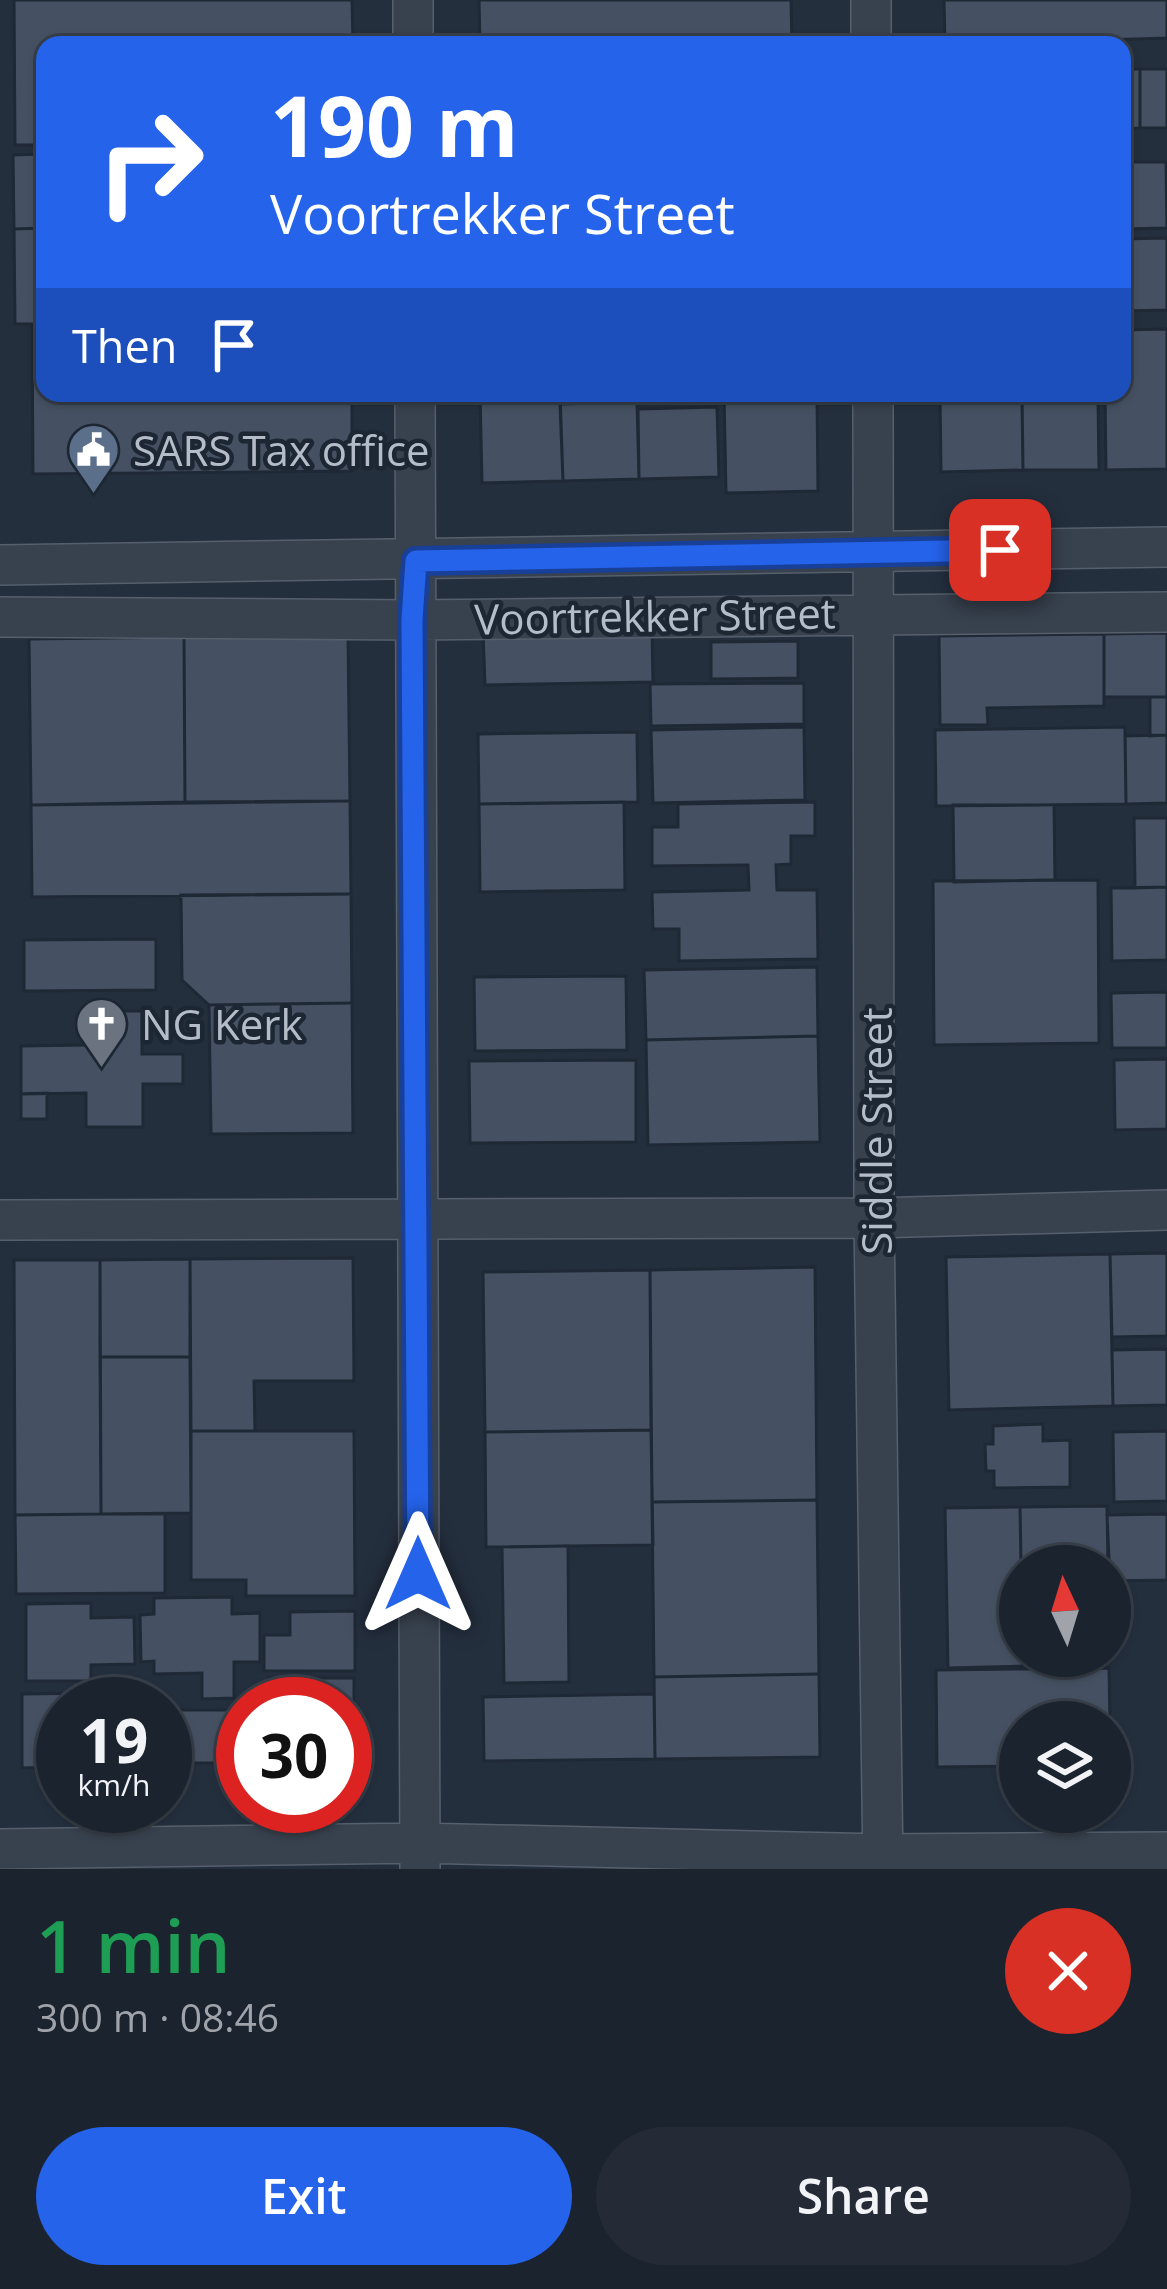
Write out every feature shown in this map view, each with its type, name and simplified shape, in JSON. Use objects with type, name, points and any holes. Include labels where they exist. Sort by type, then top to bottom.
[{"type":"street","points":[[413,0],[413,36]]},
{"type":"street","points":[[871,0],[871,36]]},
{"type":"street","points":[[415,402],[412,620],[419,1856]]},
{"type":"street","name":"Siddle Street","points":[[873,402],[874,1218],[883,1861]]},
{"type":"street","name":"Voortrekker Street","points":[[0,565],[1167,547]]},
{"type":"street","name":"Voortrekker Street","points":[[0,617],[412,620],[875,611],[1167,612]]},
{"type":"street","points":[[0,1220],[416,1215],[874,1218],[1167,1210]]},
{"type":"street","points":[[0,1849],[883,1861],[1167,1852]]},
{"type":"building","points":[[14,0],[352,0],[353,36],[36,36],[36,145],[15,145]]},
{"type":"building","points":[[479,0],[791,0],[792,36],[480,36]]},
{"type":"building","points":[[944,0],[1167,0],[1167,38],[945,36]]},
{"type":"building","points":[[1131,69],[1140,69],[1140,128],[1131,128]]},
{"type":"building","points":[[1140,69],[1167,69],[1167,128],[1140,128]]},
{"type":"building","points":[[36,154],[36,228],[14,229],[13,155]]},
{"type":"building","points":[[1131,162],[1166,162],[1167,228],[1131,229]]},
{"type":"building","points":[[36,228],[36,402],[352,402],[352,471],[33,474],[32,324],[15,324],[14,229]]},
{"type":"building","points":[[1167,238],[1167,310],[1131,311],[1131,239]]},
{"type":"building","points":[[1167,329],[1167,469],[1106,470],[1105,402],[1131,402],[1131,330]]},
{"type":"building","points":[[480,402],[560,402],[563,481],[482,483]]},
{"type":"building","points":[[637,402],[639,479],[563,481],[560,404]]},
{"type":"building","points":[[724,402],[817,402],[818,491],[726,493]]},
{"type":"building","points":[[940,402],[1022,402],[1023,470],[941,472]]},
{"type":"building","points":[[1022,402],[1098,402],[1099,470],[1023,470]]},
{"type":"building","points":[[717,407],[719,477],[639,479],[638,409]]},
{"type":"building","points":[[652,628],[653,682],[485,685],[483,631]]},
{"type":"building","points":[[1167,633],[1167,697],[1104,697],[1104,634]]},
{"type":"building","points":[[1104,634],[1104,706],[987,708],[988,725],[940,725],[939,636]]},
{"type":"building","points":[[348,635],[350,801],[185,802],[184,637]]},
{"type":"building","points":[[184,637],[185,802],[31,805],[29,639]]},
{"type":"building","points":[[798,641],[798,678],[711,679],[711,642]]},
{"type":"building","points":[[804,683],[804,724],[651,726],[650,684]]},
{"type":"building","points":[[1150,697],[1167,697],[1167,735],[1150,736]]},
{"type":"building","points":[[804,727],[805,800],[653,803],[651,730]]},
{"type":"building","points":[[1125,727],[1126,804],[936,806],[935,730]]},
{"type":"building","points":[[637,732],[638,802],[479,804],[478,734]]},
{"type":"building","points":[[1167,735],[1167,803],[1126,804],[1125,736]]},
{"type":"building","points":[[350,801],[351,894],[32,897],[31,805]]},
{"type":"building","points":[[624,802],[625,890],[480,892],[479,804]]},
{"type":"building","points":[[815,802],[815,836],[791,836],[791,864],[776,865],[777,890],[817,890],[818,959],[679,961],[679,929],[653,929],[652,892],[749,890],[748,865],[652,866],[652,827],[678,827],[678,804]]},
{"type":"building","points":[[953,805],[1054,805],[1055,880],[954,882]]},
{"type":"building","points":[[1134,818],[1167,818],[1167,887],[1135,888]]},
{"type":"building","points":[[1098,880],[1099,1043],[934,1045],[933,881]]},
{"type":"building","points":[[1167,887],[1167,960],[1112,961],[1111,888]]},
{"type":"building","points":[[351,894],[352,1003],[209,1005],[182,980],[181,895]]},
{"type":"building","points":[[156,939],[156,990],[24,991],[24,940]]},
{"type":"building","points":[[817,967],[818,1036],[646,1040],[644,970]]},
{"type":"building","points":[[626,976],[627,1050],[475,1051],[474,977]]},
{"type":"building","points":[[1167,992],[1167,1048],[1112,1048],[1111,993]]},
{"type":"building","points":[[352,1003],[353,1133],[211,1134],[209,1005]]},
{"type":"building","name":"NG Kerk","points":[[85,1011],[142,1011],[142,1054],[183,1054],[183,1084],[143,1084],[143,1127],[86,1127],[86,1093],[21,1094],[21,1046],[86,1045]]},
{"type":"building","points":[[818,1036],[820,1142],[648,1145],[646,1040]]},
{"type":"building","points":[[1167,1059],[1167,1129],[1115,1130],[1114,1060]]},
{"type":"building","points":[[636,1060],[636,1142],[470,1143],[469,1061]]},
{"type":"building","points":[[47,1093],[47,1119],[21,1119],[21,1094]]},
{"type":"building","points":[[1167,1253],[1167,1336],[1112,1337],[1110,1254]]},
{"type":"building","points":[[1110,1254],[1113,1406],[949,1410],[946,1257]]},
{"type":"building","points":[[353,1258],[354,1381],[254,1381],[255,1431],[191,1431],[190,1259]]},
{"type":"building","points":[[190,1259],[190,1357],[100,1357],[100,1260]]},
{"type":"building","points":[[14,1260],[100,1260],[101,1514],[15,1515]]},
{"type":"building","points":[[815,1267],[817,1500],[652,1502],[650,1270]]},
{"type":"building","points":[[650,1270],[651,1430],[485,1432],[483,1272]]},
{"type":"building","points":[[1167,1349],[1167,1405],[1113,1406],[1112,1350]]},
{"type":"building","points":[[100,1357],[190,1357],[191,1513],[101,1514]]},
{"type":"building","points":[[1043,1424],[1043,1441],[1070,1440],[1070,1487],[994,1488],[994,1471],[986,1471],[985,1444],[993,1444],[993,1426]]},
{"type":"building","points":[[651,1430],[653,1545],[486,1547],[485,1432]]},
{"type":"building","points":[[191,1431],[354,1431],[355,1596],[246,1596],[246,1580],[191,1580]]},
{"type":"building","points":[[1167,1431],[1167,1501],[1114,1502],[1113,1432]]},
{"type":"building","points":[[817,1500],[819,1674],[654,1677],[652,1502]]},
{"type":"building","points":[[1107,1506],[1108,1545],[1021,1545],[1020,1507]]},
{"type":"building","points":[[1020,1507],[1021,1545],[999,1545],[999,1667],[948,1668],[945,1508]]},
{"type":"building","points":[[165,1514],[165,1593],[16,1594],[15,1515]]},
{"type":"building","points":[[1167,1514],[1167,1580],[1131,1581],[1131,1545],[1108,1545],[1107,1515]]},
{"type":"building","points":[[568,1546],[569,1682],[504,1683],[502,1547]]},
{"type":"building","points":[[232,1597],[232,1614],[260,1613],[260,1662],[234,1662],[234,1677],[216,1677],[216,1699],[202,1699],[202,1673],[154,1674],[154,1661],[141,1662],[140,1615],[154,1614],[154,1598]]},
{"type":"building","points":[[91,1603],[91,1618],[134,1617],[135,1664],[91,1665],[91,1677],[26,1681],[26,1604]]},
{"type":"building","points":[[355,1611],[355,1671],[264,1671],[264,1635],[290,1635],[290,1612]]},
{"type":"building","points":[[999,1669],[999,1677],[1109,1677],[1110,1701],[999,1701],[999,1766],[937,1767],[936,1670]]},
{"type":"building","points":[[819,1674],[820,1757],[655,1759],[654,1677]]},
{"type":"building","points":[[22,1694],[36,1694],[36,1768],[22,1768]]},
{"type":"building","points":[[654,1694],[655,1759],[484,1761],[483,1697]]},
{"type":"building","points":[[192,1710],[216,1710],[216,1763],[192,1763]]},
{"type":"place","name":"SARS Tax office","points":[[94,495]]},
{"type":"place","name":"NG Kerk","points":[[102,1069]]},
{"type":"route","points":[[418,1574],[412,620],[416,561],[1000,550]]}]
